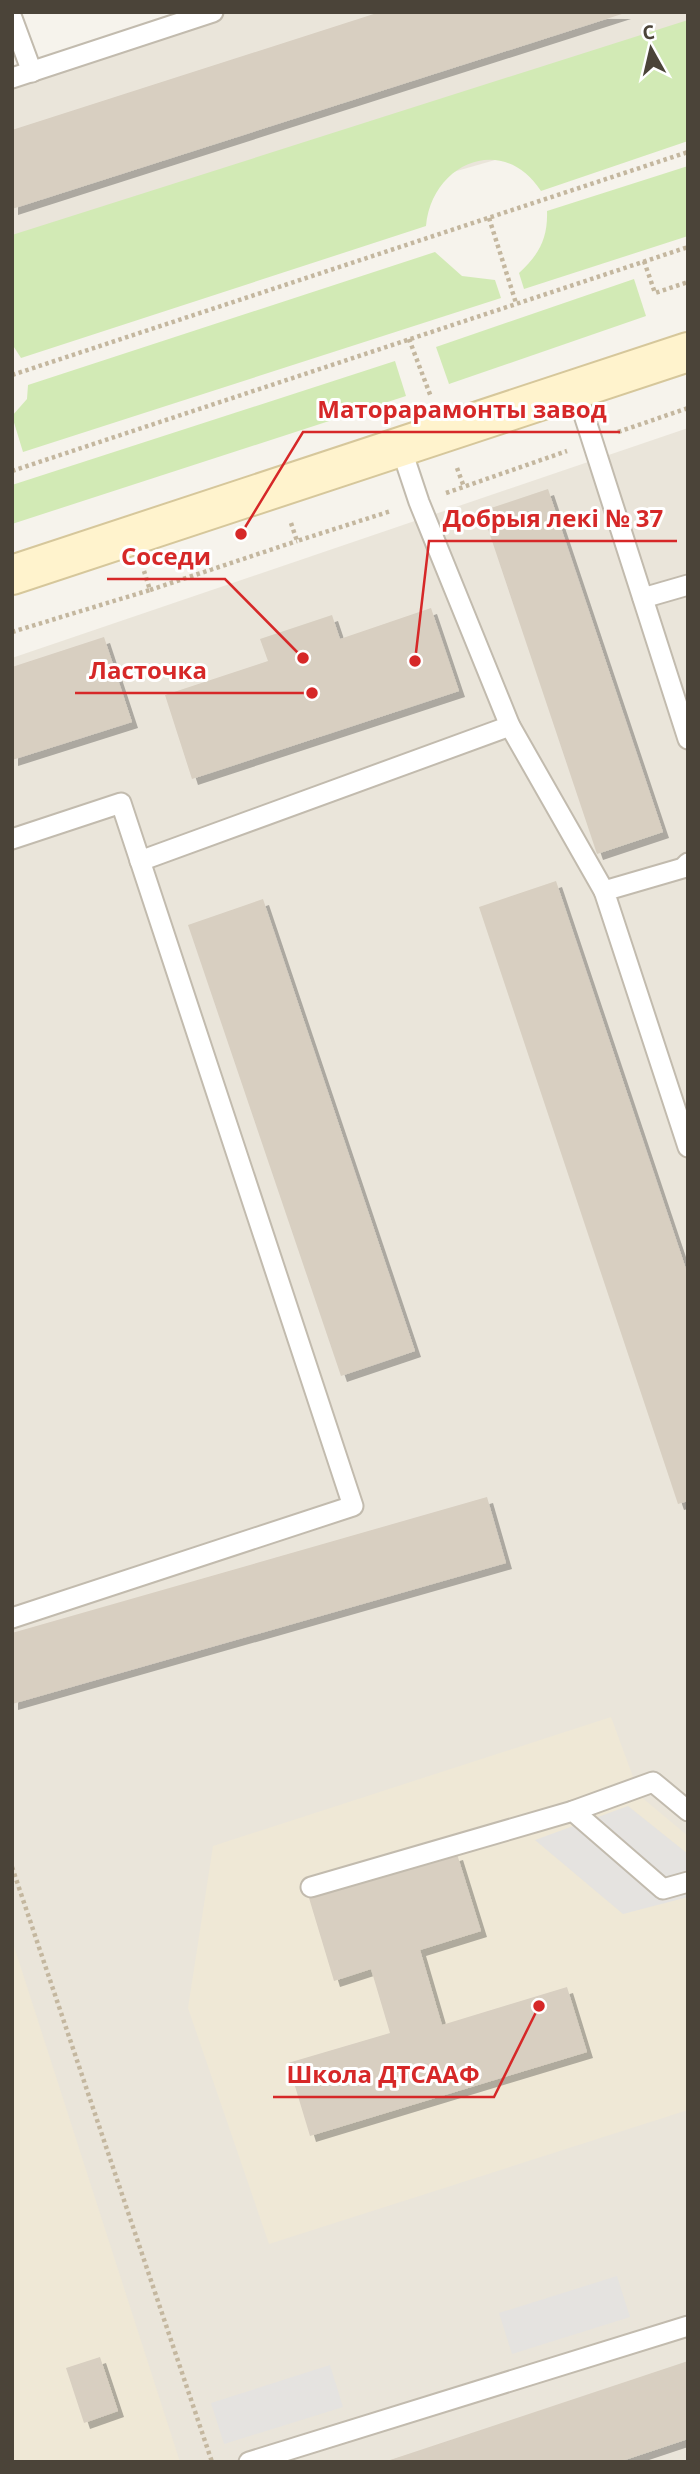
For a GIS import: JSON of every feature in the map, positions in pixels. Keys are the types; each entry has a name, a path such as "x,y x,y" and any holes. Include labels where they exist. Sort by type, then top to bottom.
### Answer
{"main road":[{"path":"12,575 688,352"}],"lane":[{"path":"12,78 213,12"},
{"path":"12,18 33,72"},
{"path":"576,390 688,738"},
{"path":"401,448 419,502 510,726 604,891 688,1147"},
{"path":"643,598 688,585"},
{"path":"140,861 510,726"},
{"path":"12,839 121,803 353,1506 12,1618"},
{"path":"604,891 683,868 688,863"},
{"path":"311,1887 573,1811 653,1782 688,1811"},
{"path":"573,1811 663,1889 688,1882"},
{"path":"249,2462 688,2326"}],"path":[{"path":"12,375 688,152"},
{"path":"489,218 516,303"},
{"path":"12,471 688,247"},
{"path":"644,261 654,293 688,282"},
{"path":"12,632 419,502 688,408"},
{"path":"289,519 297,541"},
{"path":"142,565 150,590"},
{"path":"12,1867 212,2462"}],"shaded area":[{"path":"216,12 688,12 688,105 12,298 12,71"},
{"path":"688,428 688,2462 12,2462 12,658"},
{"path":"611,1717 640,1796 688,1836 688,2110 269,2244 188,2008 213,1846"},
{"path":"628,1806 688,1854 688,1897 623,1914 535,1840"},
{"path":"12,1940 180,2462 12,2462"},
{"path":"617,2276 630,2317 512,2354 499,2313"},
{"path":"330,2365 343,2407 224,2444 211,2403"}],"green space":[{"path":"688,20 688,141 541,191 526,173 508,163 490,160 472,163 455,172 441,185 431,204 426,226 21,358 12,344 12,235"},
{"path":"688,166 688,236 524,289 519,273 532,260 541,245 546,230 547,211"},
{"path":"435,252 462,276 495,280 501,298 23,452 12,416 27,399 28,385"},
{"path":"634,279 646,316 449,384 436,347"},
{"path":"395,361 406,396 12,524 12,485"}],"building":[{"path":"380,12 625,13 12,209 12,130"},
{"path":"548,489 663,832 597,854 482,511"},
{"path":"431,608 459,691 192,779 165,695 268,661 260,639 332,615 340,639"},
{"path":"104,637 132,722 12,760 12,667"},
{"path":"556,881 688,1275 688,1501 678,1504 479,907"},
{"path":"263,899 415,1351 341,1376 188,925"},
{"path":"487,1497 506,1563 12,1704 12,1633"},
{"path":"457,1854 481,1931 420,1950 442,2025 567,1987 587,2052 310,2136 288,2063 390,2033 371,1969 334,1981 309,1898"},
{"path":"100,2357 118,2411 84,2423 66,2368"},
{"path":"688,2361 688,2439 619,2462 384,2462"}],"place":[{"name":"Маторарамонты завод","path":"241,534"},
{"name":"Соседи","path":"303,658"},
{"name":"Добрыя лекі № 37","path":"415,661"},
{"name":"Ласточка","path":"312,693"},
{"name":"Школа ДТСААФ","path":"539,2006"}]}
